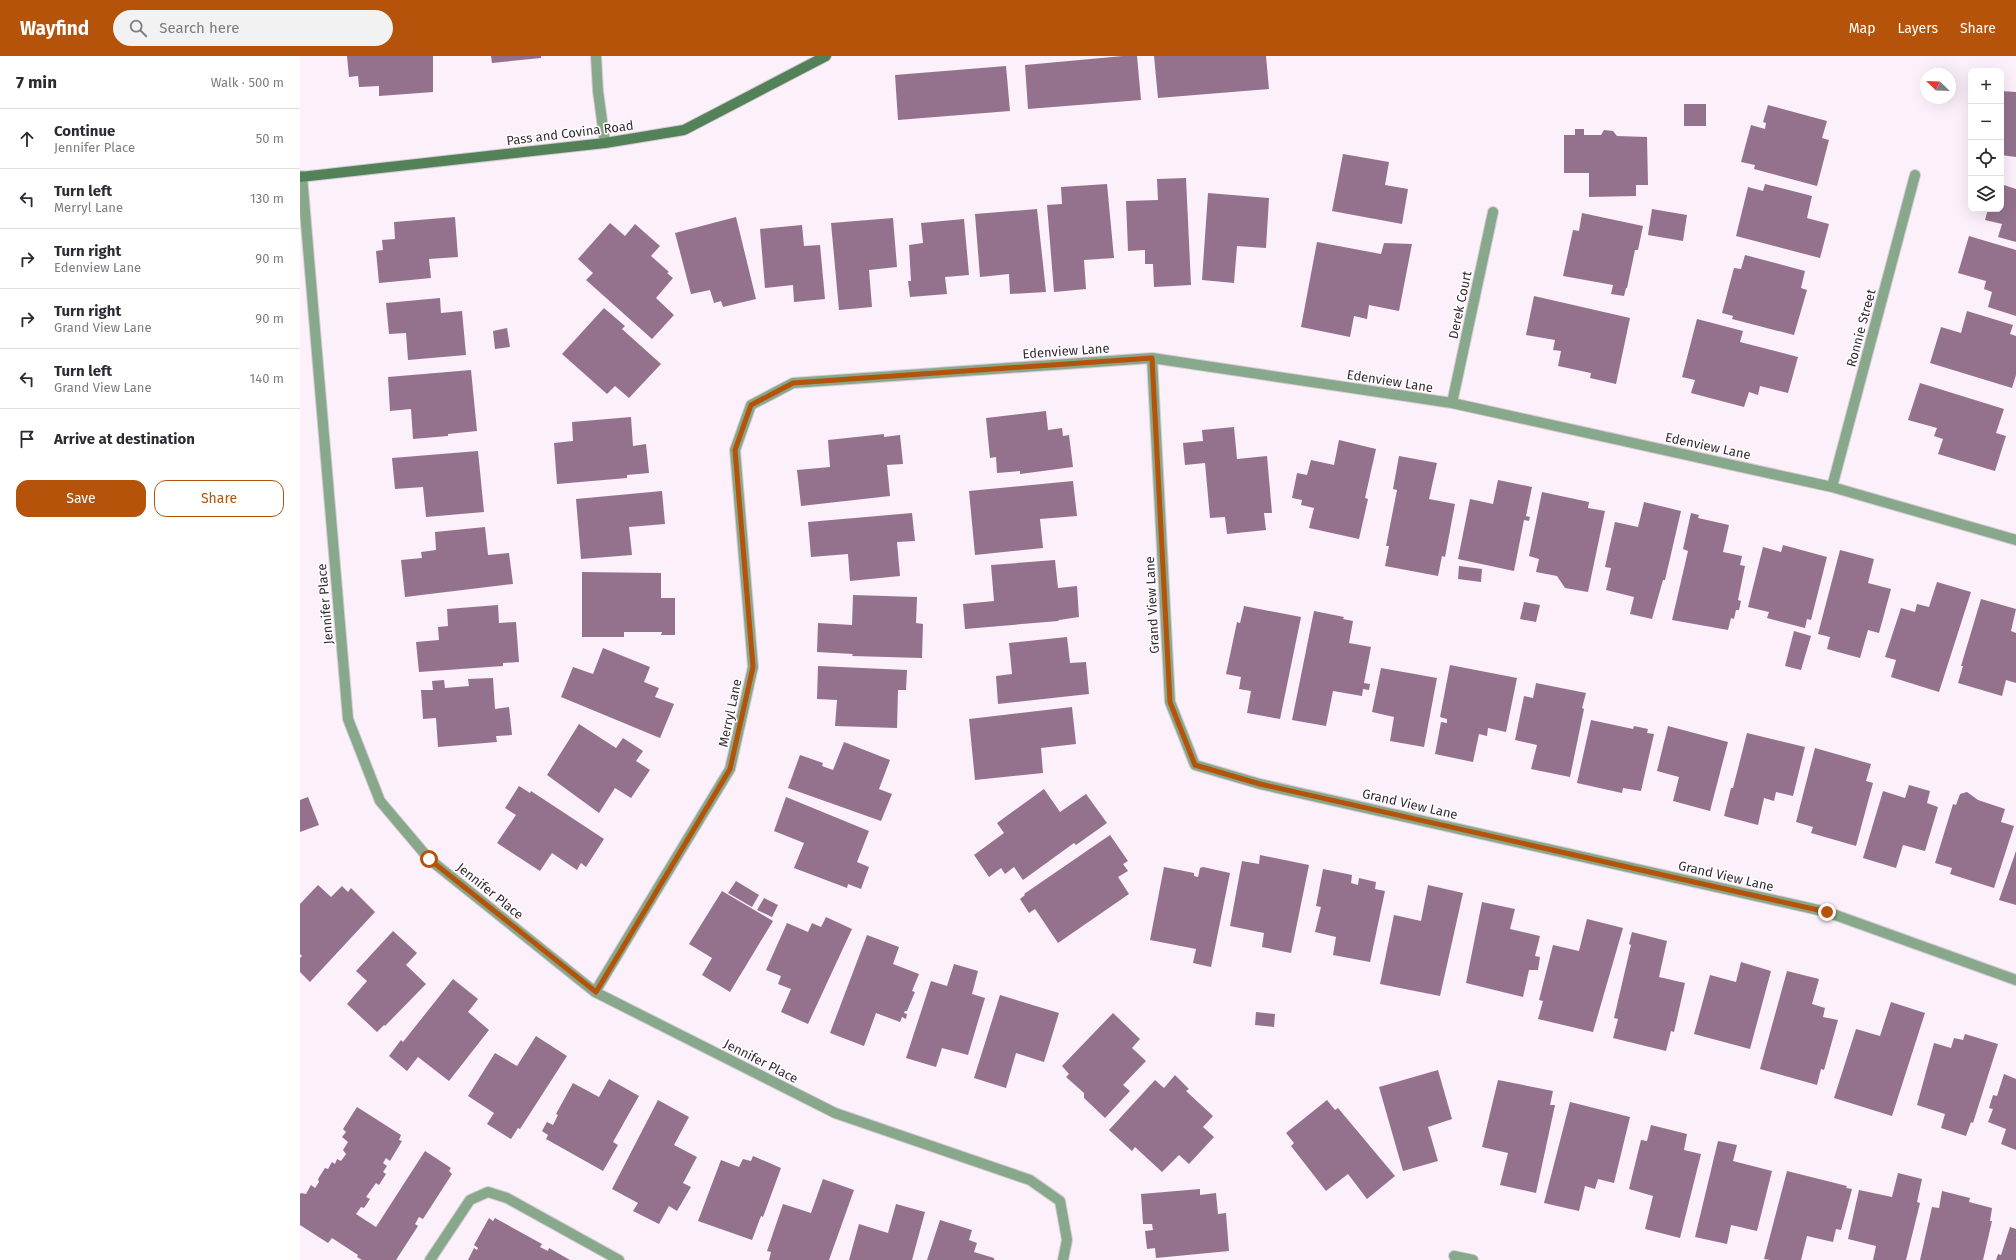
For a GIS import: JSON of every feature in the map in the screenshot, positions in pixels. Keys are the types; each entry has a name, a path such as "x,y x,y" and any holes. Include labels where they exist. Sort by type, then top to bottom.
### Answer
{"street":[{"path":"596,56 598,91 605,143"},
{"name":"Pass and Covina Road","path":"301,176 605,143 684,130 826,56"},
{"name":"Ronnie Street","path":"1832,487 1915,175"},
{"name":"Jennifer Place","path":"301,176 348,719 380,800 429,859 596,992 835,1113 1030,1180 1060,1200 1067,1240 1063,1260"},
{"name":"Derek Court","path":"1452,404 1493,212"},
{"name":"Edenview Lane","path":"751,405 793,383 1152,358 1452,404 1832,487 2016,540"},
{"name":"Grand View Lane","path":"1152,358 1170,702 1195,765 1260,784 1827,912 2016,980"},
{"name":"Merryl Lane","path":"596,992 730,769 753,667 735,450 751,405"},
{"path":"430,1260 470,1200 488,1192 507,1198 619,1260"},
{"path":"1454,1256 1473,1260"}],"building":[{"path":"347,56 433,56 433,92 379,96 379,86 359,87 358,76 349,77"},
{"path":"491,56 541,56 541,58 492,63"},
{"path":"1137,56 1141,100 1028,109 1025,65"},
{"path":"1154,56 1266,56 1269,89 1158,98"},
{"path":"1006,66 1010,111 898,120 895,75"},
{"path":"2004,91 2016,92 2016,157 2004,155"},
{"path":"1684,104 1706,104 1706,126 1684,126"},
{"path":"1768,105 1827,121 1822,138 1829,140 1817,186 1754,169 1755,165 1741,162 1751,125 1765,129 1766,123 1763,122"},
{"path":"1575,129 1584,129 1584,135 1601,135 1604,130 1613,131 1617,136 1647,137 1648,185 1636,185 1636,196 1589,197 1589,173 1564,173 1564,135 1575,135"},
{"path":"1343,154 1389,162 1385,185 1408,189 1402,224 1332,211"},
{"path":"1186,178 1191,285 1154,287 1153,264 1145,264 1145,250 1128,251 1126,201 1158,200 1157,179"},
{"path":"1107,184 1114,258 1084,260 1086,289 1054,292 1047,205 1062,204 1061,187"},
{"path":"1765,184 1812,196 1807,218 1829,224 1820,258 1736,236 1748,187 1763,191"},
{"path":"2004,185 2016,189 2016,242 1998,237 2002,224 1985,220 1987,212 2004,212"},
{"path":"1208,193 1269,198 1266,248 1237,246 1234,283 1202,280"},
{"path":"1037,209 1046,292 1010,294 1009,274 980,277 975,214"},
{"path":"1652,209 1687,215 1683,241 1648,235"},
{"path":"1582,213 1643,226 1638,250 1635,250 1624,296 1611,294 1613,285 1563,276 1573,230 1579,231"},
{"path":"455,217 458,257 429,259 431,278 379,283 376,251 383,250 382,240 395,239 394,222"},
{"path":"736,217 756,299 723,307 721,301 714,303 710,290 691,294 675,233"},
{"path":"893,218 897,267 869,270 872,307 839,310 831,223"},
{"path":"964,219 969,275 945,277 947,294 910,297 908,281 911,281 909,245 923,243 921,223"},
{"path":"610,223 625,236 635,224 660,246 651,256 669,272 667,273 673,278 656,298 674,315 652,339 586,280 593,273 578,259"},
{"path":"802,225 804,246 820,245 825,299 794,302 793,285 765,288 760,229"},
{"path":"1969,236 2016,250 2016,316 1988,307 1992,292 1984,289 1986,281 1958,273"},
{"path":"1317,242 1381,254 1384,243 1412,244 1399,311 1369,305 1367,319 1354,316 1350,337 1301,327"},
{"path":"1745,255 1805,271 1801,288 1807,290 1794,335 1732,319 1733,316 1722,313 1734,268 1741,269"},
{"path":"1534,296 1630,318 1616,384 1590,378 1591,373 1558,366 1561,351 1553,350 1555,340 1526,335"},
{"path":"440,298 441,313 462,311 466,355 408,360 406,333 389,334 386,303"},
{"path":"604,308 625,326 622,329 661,364 629,398 615,386 607,394 562,354"},
{"path":"1967,311 2013,325 2010,334 2016,336 2016,375 2012,388 1930,363 1941,327 1961,333"},
{"path":"1697,319 1743,331 1740,342 1798,357 1788,393 1760,386 1758,395 1749,392 1744,407 1691,393 1695,380 1682,377"},
{"path":"507,328 510,347 495,349 493,331"},
{"path":"471,370 477,431 448,434 448,436 413,439 411,409 390,411 388,377"},
{"path":"1920,383 2004,409 1996,433 2006,436 1995,471 1938,454 1943,439 1934,436 1937,428 1908,420"},
{"path":"1046,411 1048,430 1062,428 1063,436 1069,435 1073,467 1020,474 1020,471 997,473 996,457 990,458 986,418"},
{"path":"631,417 633,446 646,444 649,473 627,475 627,478 557,484 554,443 573,441 572,422"},
{"path":"1234,427 1237,459 1267,456 1272,513 1264,513 1266,530 1227,534 1225,517 1210,518 1205,463 1185,465 1183,443 1203,441 1202,430"},
{"path":"884,434 884,437 900,435 903,464 887,465 890,496 801,506 797,470 830,467 828,440"},
{"path":"1339,440 1376,449 1365,498 1368,499 1359,539 1309,528 1314,508 1301,505 1302,500 1292,498 1297,473 1307,475 1311,460 1334,465"},
{"path":"478,451 484,512 426,517 423,487 395,489 392,458"},
{"path":"1399,456 1437,463 1429,499 1455,504 1445,557 1442,556 1438,576 1385,566 1389,546 1386,546 1397,490 1393,489"},
{"path":"1498,480 1532,487 1526,516 1530,517 1529,521 1524,520 1514,571 1458,559 1470,499 1493,504"},
{"path":"1073,481 1077,516 1040,519 1043,548 975,555 969,491"},
{"path":"662,491 665,524 629,527 632,555 581,559 576,499"},
{"path":"1542,492 1589,502 1588,508 1605,511 1588,592 1565,588 1557,576 1536,572 1539,559 1529,556"},
{"path":"1644,502 1681,511 1665,580 1663,580 1652,619 1630,614 1634,597 1606,590 1611,568 1605,567 1615,522 1638,527"},
{"path":"912,513 915,541 897,542 900,576 850,581 848,554 811,557 808,522"},
{"path":"1691,513 1699,515 1698,518 1729,525 1723,552 1742,556 1740,565 1745,566 1738,600 1741,601 1739,610 1736,610 1734,619 1731,618 1728,630 1672,620 1688,551 1683,549"},
{"path":"485,527 488,555 509,553 513,584 405,597 401,560 422,558 421,552 436,550 435,532"},
{"path":"1783,545 1827,557 1811,620 1807,619 1805,628 1767,618 1769,612 1748,607 1763,547 1781,552"},
{"path":"1840,550 1874,559 1868,583 1891,589 1879,633 1868,630 1860,658 1827,649 1830,637 1818,634"},
{"path":"1055,560 1058,588 1077,586 1079,617 1058,621 965,629 963,604 994,601 991,565"},
{"path":"1459,566 1482,569 1481,582 1458,579"},
{"path":"582,572 661,573 661,598 675,598 675,635 661,635 662,632 624,632 624,637 582,637"},
{"path":"1937,582 1971,592 1939,692 1891,677 1896,660 1885,657 1901,608 1915,612 1917,604 1929,607"},
{"path":"853,595 917,597 916,623 923,624 922,658 852,656 853,654 817,652 818,623 852,625"},
{"path":"1981,599 2016,609 2011,631 2016,633 2016,683 2006,680 2002,696 1958,683 1963,666 1961,666"},
{"path":"1524,602 1540,605 1536,622 1520,619"},
{"path":"498,605 499,623 516,622 519,662 503,663 503,666 419,672 416,642 439,640 438,627 448,626 447,609"},
{"path":"1244,606 1301,617 1280,719 1247,713 1251,691 1239,689 1241,677 1226,674 1237,622 1240,623"},
{"path":"1314,611 1344,617 1343,619 1353,621 1349,643 1371,647 1364,683 1370,684 1369,690 1363,689 1362,696 1333,691 1326,726 1292,720"},
{"path":"1794,631 1811,636 1801,670 1785,666"},
{"path":"1067,637 1070,663 1086,662 1089,694 998,704 996,676 1012,674 1009,643"},
{"path":"603,648 650,667 644,682 659,688 655,697 674,704 660,738 561,697 573,667 593,674"},
{"path":"1450,665 1517,678 1506,732 1488,728 1487,736 1479,734 1473,762 1435,754 1441,722 1447,723 1447,719 1440,717"},
{"path":"818,666 907,670 906,690 898,690 897,728 835,726 837,700 817,699"},
{"path":"1381,668 1437,678 1424,747 1390,741 1394,717 1372,712"},
{"path":"493,678 495,709 509,707 512,735 496,736 497,742 438,747 436,718 423,719 421,690 433,690 432,681 444,680 445,688 469,686 468,679"},
{"path":"1536,683 1586,693 1570,777 1531,769 1537,745 1515,740 1524,696 1533,698"},
{"path":"1072,707 1076,744 1041,748 1043,773 975,780 969,719"},
{"path":"1591,720 1633,729 1634,726 1648,729 1647,733 1654,734 1641,791 1623,788 1622,793 1577,783"},
{"path":"579,724 616,748 623,738 643,751 636,761 650,770 631,798 615,788 599,813 547,775"},
{"path":"1668,726 1728,742 1710,811 1673,801 1679,777 1657,771"},
{"path":"1747,733 1805,747 1793,796 1776,792 1774,801 1764,798 1758,825 1724,816"},
{"path":"844,742 890,760 879,789 892,794 881,821 788,788 800,755 823,763 822,766 833,770"},
{"path":"1815,748 1871,764 1866,781 1873,783 1856,846 1811,833 1813,827 1796,822"},
{"path":"1909,785 1930,791 1927,803 1938,807 1925,851 1903,845 1896,868 1863,858 1883,791 1905,798"},
{"path":"519,786 530,793 531,791 604,839 586,867 581,863 577,870 552,853 540,871 497,843 516,815 505,808"},
{"path":"1044,789 1060,812 1086,794 1107,823 1076,845 1074,843 1023,880 1014,867 1005,874 1001,868 989,877 974,855 1004,833 997,823"},
{"path":"1967,792 1978,800 2005,809 2001,822 2014,826 1994,888 1950,874 1952,868 1935,863 1953,804 1956,805 1960,794"},
{"path":"308,797 319,825 300,832 300,800"},
{"path":"786,797 869,831 857,862 869,867 861,889 848,884 847,888 794,868 804,843 774,831"},
{"path":"1110,835 1128,861 1123,864 1128,871 1118,877 1129,894 1058,943 1035,909 1029,913 1020,899 1025,895 1024,894"},
{"path":"2016,851 2016,905 1999,900"},
{"path":"1260,855 1309,865 1291,953 1262,947 1264,933 1230,926 1242,861 1259,864"},
{"path":"1164,867 1194,873 1194,876 1198,877 1200,868 1203,867 1230,873 1211,967 1193,963 1196,949 1150,940"},
{"path":"1323,869 1352,875 1351,883 1358,885 1359,878 1376,882 1375,889 1385,891 1370,962 1333,955 1336,937 1315,932 1321,907 1316,906"},
{"path":"736,881 759,895 752,907 728,893"},
{"path":"318,885 331,897 342,886 348,892 351,888 375,912 310,982 300,972 300,958 302,956 300,954 300,904"},
{"path":"1428,885 1463,893 1440,996 1380,984 1394,915 1421,921"},
{"path":"722,891 773,921 730,992 702,975 712,958 689,944"},
{"path":"764,898 778,905 772,917 757,910"},
{"path":"1482,902 1515,909 1510,929 1540,936 1535,956 1540,957 1538,970 1529,970 1523,997 1466,983"},
{"path":"826,917 852,929 808,1024 781,1012 791,989 778,984 781,976 766,970 787,923 808,932 812,923 821,927"},
{"path":"1587,919 1623,928 1593,1032 1538,1019 1543,1001 1539,1000 1553,945 1579,951"},
{"path":"393,931 417,953 406,965 426,984 385,1026 384,1025 377,1032 347,1004 367,981 356,971"},
{"path":"1632,932 1667,941 1659,977 1685,983 1674,1032 1671,1031 1666,1051 1613,1038 1618,1019 1614,1018 1631,945 1629,944"},
{"path":"867,935 899,947 893,964 919,974 912,991 915,992 907,1011 904,1013 907,1014 906,1019 902,1017 900,1022 876,1013 864,1046 830,1033"},
{"path":"1741,962 1771,971 1750,1049 1694,1034 1710,975 1736,982"},
{"path":"954,964 978,971 972,994 985,998 968,1055 942,1048 936,1067 906,1058 931,981 947,986"},
{"path":"1787,971 1819,979 1812,1004 1825,1008 1823,1017 1838,1020 1824,1070 1821,1069 1817,1085 1760,1069"},
{"path":"453,979 478,999 468,1012 489,1030 449,1081 418,1057 407,1071 389,1056 401,1040 403,1042"},
{"path":"1000,995 1059,1013 1044,1062 1016,1053 1006,1088 974,1078"},
{"path":"1891,1002 1925,1013 1892,1116 1834,1098 1856,1029 1880,1036"},
{"path":"1256,1012 1275,1014 1274,1027 1255,1025"},
{"path":"1113,1013 1140,1039 1132,1048 1146,1061 1123,1085 1130,1091 1105,1118 1084,1098 1084,1093 1066,1077 1069,1074 1062,1066"},
{"path":"1965,1034 1998,1044 1973,1123 1971,1122 1966,1136 1941,1128 1945,1114 1917,1105 1934,1043 1951,1048 1954,1038 1963,1040"},
{"path":"536,1036 567,1056 520,1129 518,1128 511,1139 487,1124 494,1113 468,1096 495,1053 517,1066"},
{"path":"1438,1070 1452,1119 1428,1127 1438,1161 1403,1171 1379,1087"},
{"path":"2004,1074 2016,1079 2016,1150 2001,1144 2006,1129 1988,1122 1993,1109 1989,1108 1993,1095 1997,1096"},
{"path":"1175,1075 1189,1089 1186,1091 1213,1116 1203,1127 1214,1137 1189,1164 1179,1155 1162,1172 1135,1147 1132,1151 1109,1130 1155,1080 1164,1088"},
{"path":"609,1079 639,1096 613,1142 618,1145 603,1171 546,1139 548,1135 542,1131 547,1122 553,1125 558,1115 556,1114 573,1083 599,1097"},
{"path":"1498,1080 1553,1091 1550,1105 1555,1105 1536,1193 1500,1185 1508,1153 1482,1147"},
{"path":"658,1100 689,1117 674,1145 697,1157 683,1183 691,1187 677,1211 669,1206 659,1224 633,1211 638,1203 612,1189"},
{"path":"1327,1100 1335,1110 1338,1108 1395,1176 1367,1199 1348,1174 1326,1191 1291,1146 1294,1143 1286,1133"},
{"path":"1570,1102 1630,1117 1614,1183 1598,1179 1595,1189 1585,1186 1579,1211 1544,1203"},
{"path":"357,1107 401,1135 399,1140 402,1141 390,1161 386,1158 383,1163 387,1166 383,1172 386,1174 379,1185 376,1183 366,1197 370,1199 364,1208 361,1207 356,1214 376,1227 425,1151 451,1168 449,1171 452,1174 423,1219 419,1217 415,1224 418,1226 396,1260 362,1260 357,1257 358,1255 332,1238 328,1243 300,1225 300,1194 306,1194 311,1185 315,1188 319,1182 318,1179 325,1168 328,1169 332,1162 335,1164 337,1159 341,1161 346,1154 343,1150 348,1142 342,1137 346,1132 343,1129"},
{"path":"1651,1125 1687,1134 1684,1150 1701,1154 1680,1238 1645,1229 1653,1196 1629,1189 1641,1140 1647,1141"},
{"path":"1718,1141 1737,1145 1733,1161 1772,1171 1757,1231 1731,1225 1727,1244 1695,1237"},
{"path":"753,1156 781,1168 763,1217 761,1216 752,1240 698,1221 721,1160 739,1167 743,1159 751,1161"},
{"path":"1787,1171 1847,1186 1846,1188 1852,1189 1841,1230 1836,1229 1833,1242 1807,1236 1801,1260 1764,1259"},
{"path":"1898,1173 1922,1179 1917,1202 1920,1203 1906,1260 1873,1260 1876,1246 1848,1239 1859,1190 1892,1197"},
{"path":"823,1179 854,1190 829,1260 769,1260 771,1252 767,1251 783,1204 811,1213"},
{"path":"1200,1189 1200,1195 1216,1193 1218,1214 1226,1213 1229,1251 1156,1258 1155,1248 1147,1249 1145,1231 1153,1230 1152,1224 1143,1224 1141,1194"},
{"path":"1942,1191 1970,1198 1969,1202 1992,1208 1990,1221 1992,1221 1983,1260 1920,1260 1932,1207 1939,1208"},
{"path":"896,1204 925,1212 912,1260 849,1260 859,1224 888,1233"},
{"path":"489,1218 493,1221 495,1218 542,1244 540,1247 548,1251 549,1248 570,1260 468,1260 474,1248 477,1250 478,1248 474,1245"},
{"path":"940,1220 972,1230 969,1240 977,1243 974,1252 994,1258 994,1260 927,1260"},
{"path":"2010,1227 2016,1229 2016,1260 1996,1260 1998,1254 2001,1255"}],"route":[{"path":"429,859 596,992 730,769 753,667 735,450 751,405 793,383 1152,358 1170,702 1195,765 1260,784 1827,912"}]}
